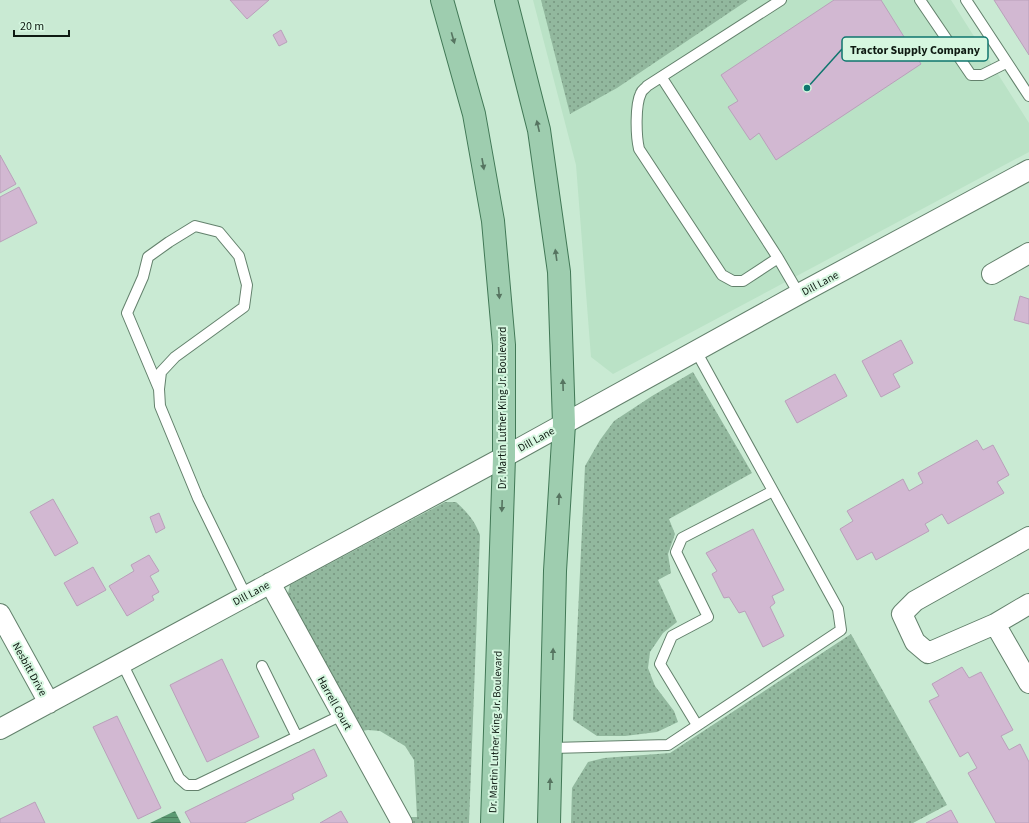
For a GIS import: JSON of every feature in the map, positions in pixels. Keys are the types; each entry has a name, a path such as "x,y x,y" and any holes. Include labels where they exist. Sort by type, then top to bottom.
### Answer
{"main road":[{"name":"Dr. Martin Luther King Jr. Boulevard","path":"442,0 474,114 493,221 504,345 504,457 492,823"},
{"path":"506,0 539,130 559,272 564,424 555,570 552,748 549,823"}],"street":[{"name":"Dill Lane","path":"0,729 504,457 799,294 1029,170"},
{"path":"992,274 1029,253"},
{"path":"1029,537 915,601 902,614 915,642 928,653 995,624 1029,604"},
{"name":"Harrell Court","path":"270,583 402,823"},
{"name":"Nesbitt Drive","path":"0,614 49,703"},
{"path":"995,624 1029,683"}],"lane":[{"path":"778,258 743,281 734,281 722,275 639,149 636,136 638,100 641,92 647,86 662,78 780,0"},
{"path":"920,0 971,76 982,75 1006,63"},
{"path":"966,0 1029,96"},
{"path":"662,78 778,258 799,294"},
{"path":"159,389 127,313 143,277 148,257 168,242 194,226 219,232 239,256 247,285 244,307 222,325 192,344 161,372 159,389 160,406 198,498 246,596"},
{"path":"552,748 668,745 841,630 838,609 696,351"},
{"path":"697,725 660,664 672,636 708,617 676,552 682,538 773,491"},
{"path":"122,663 176,772 187,785 197,785 342,715"},
{"path":"262,666 297,737"}],"shaded area":[{"path":"533,0 951,0 1029,123 1029,152 613,374 591,357 576,165"},
{"path":"541,0 748,0 617,88 570,114"},
{"path":"693,372 752,473 669,519 675,534 668,554 671,573 658,580 677,622 663,633 650,652 648,668 655,686 674,711 678,722 657,732 625,736 597,736 573,720 585,466 600,440 614,421 652,396"},
{"path":"445,502 456,502 473,521 480,535 469,823 413,823 410,817 417,817 414,760 405,746 380,731 362,731 290,605 288,593 290,585"},
{"path":"851,634 947,805 913,823 571,823 572,788 588,762 604,758 670,753"},
{"path":"175,811 181,823 150,823"}],"building":[{"path":"230,0 269,0 247,19"},
{"path":"834,0 881,0 921,64 776,160 759,133 750,140 728,107 738,101 721,75"},
{"path":"994,0 1029,0 1029,55"},
{"path":"281,30 287,42 279,46 273,35"},
{"path":"0,155 16,184 0,193"},
{"path":"19,187 37,223 0,242 0,197"},
{"path":"1020,296 1029,299 1029,324 1014,320"},
{"path":"901,340 913,363 893,374 900,387 881,397 862,361"},
{"path":"835,374 847,396 797,423 785,401"},
{"path":"977,440 983,450 993,445 1009,475 997,482 1004,493 948,524 942,514 925,524 929,531 876,560 872,552 857,560 840,529 853,521 847,511 903,479 909,491 923,483 918,473"},
{"path":"53,499 78,543 55,556 30,512"},
{"path":"159,513 165,528 156,533 150,517"},
{"path":"753,529 784,590 772,596 775,603 770,607 784,636 763,647 745,611 739,613 729,597 724,598 712,574 717,571 706,553"},
{"path":"149,555 159,571 150,576 159,592 152,596 154,600 127,616 109,586 134,571 131,565"},
{"path":"93,567 106,590 77,606 64,583"},
{"path":"222,659 259,737 207,762 170,685"},
{"path":"962,667 969,678 981,672 1013,730 1001,736 1009,750 1020,744 1029,762 1029,823 996,823 968,773 977,768 968,752 960,757 929,701 939,696 932,684"},
{"path":"117,716 161,808 138,819 93,727"},
{"path":"314,749 327,776 292,794 294,799 244,823 191,823 185,812"},
{"path":"35,802 45,823 0,823 0,819"},
{"path":"951,810 958,823 926,823"},
{"path":"341,811 348,823 320,823"}],"place":[{"name":"Tractor Supply Company","path":"807,88"}]}
